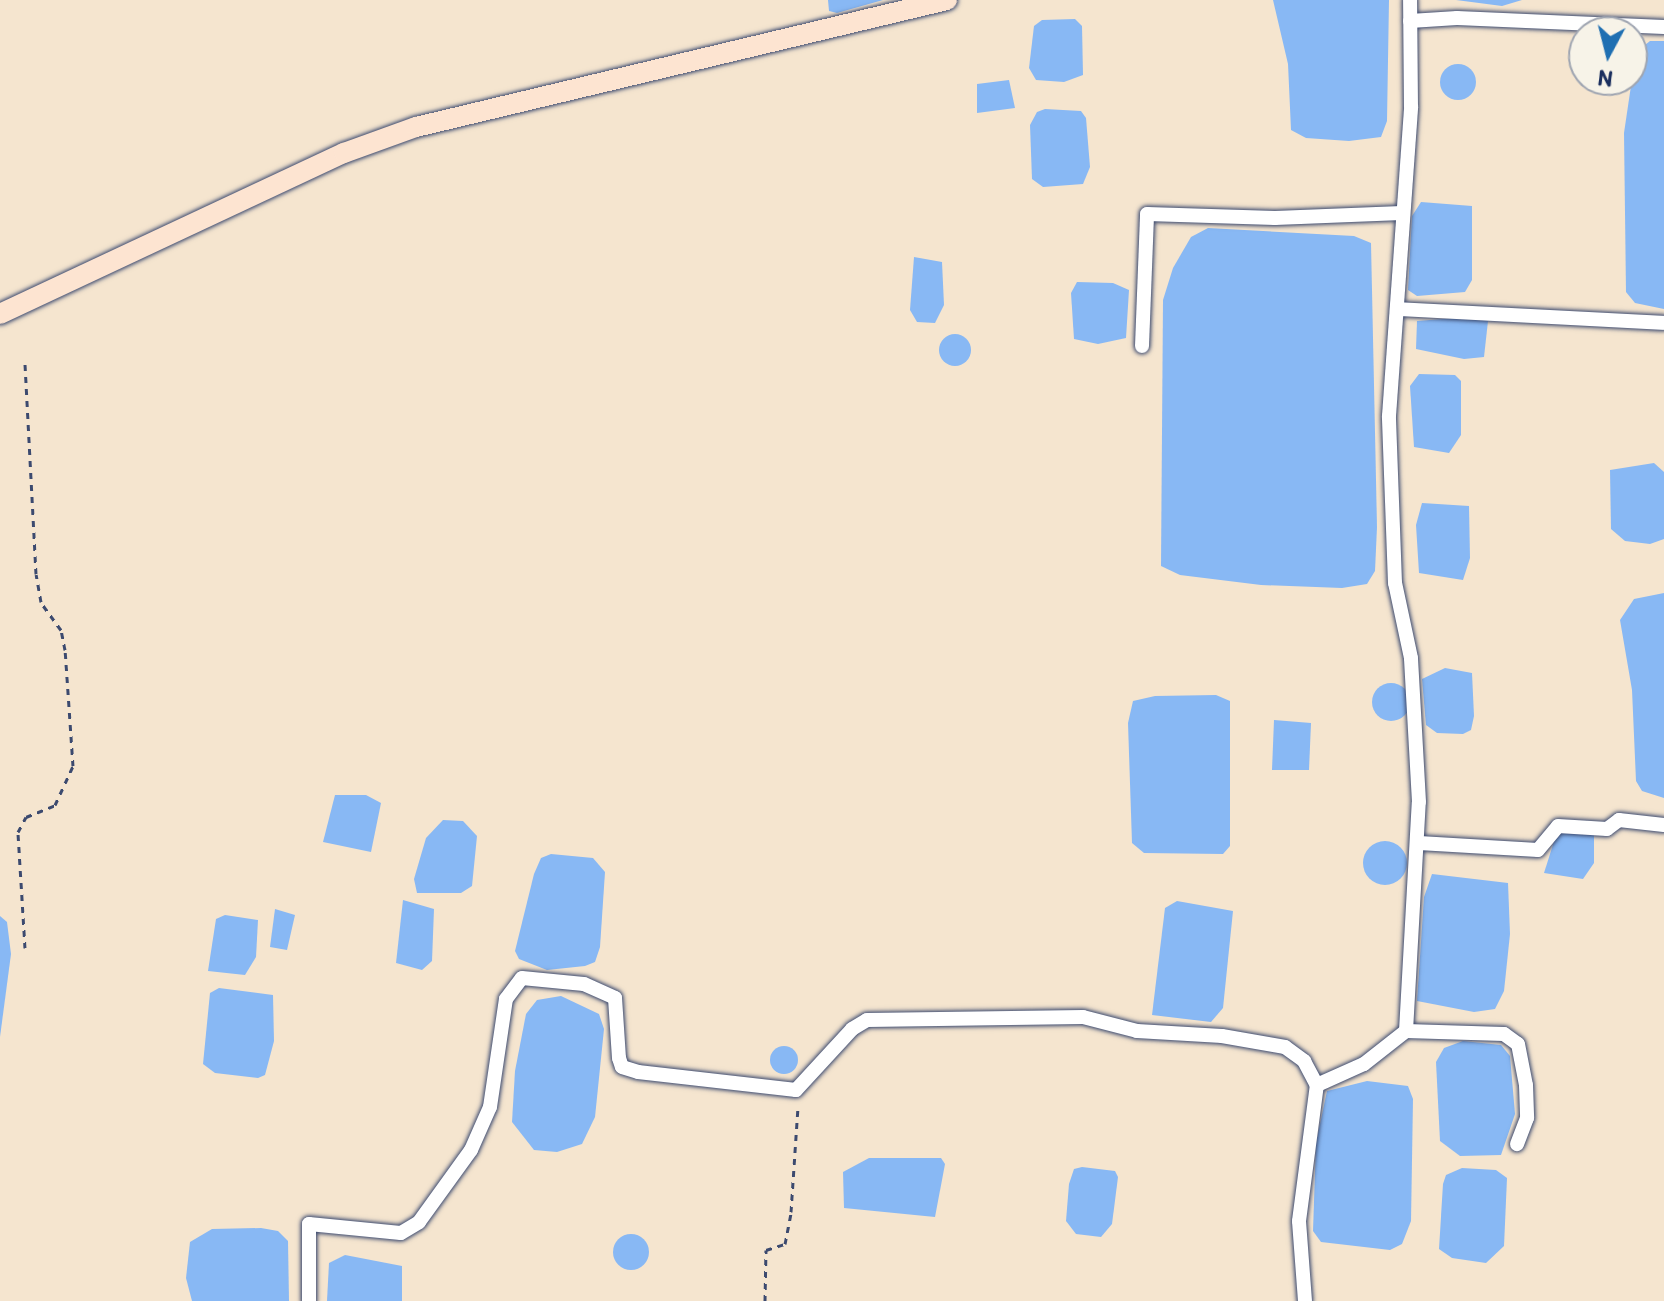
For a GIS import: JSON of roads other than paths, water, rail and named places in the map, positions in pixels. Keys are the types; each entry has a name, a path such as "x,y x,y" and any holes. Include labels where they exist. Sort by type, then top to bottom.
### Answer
{"street":[{"path":"0,314 344,153 416,127 947,0"},
{"path":"1406,1031 1419,843 1411,658 1395,583 1389,416 1411,107 1410,0"},
{"path":"1410,21 1457,18 1664,27"},
{"path":"1142,346 1147,214 1275,218 1402,213"},
{"path":"1397,309 1664,323"},
{"path":"1419,843 1538,850 1558,826 1607,829 1619,820 1664,825"},
{"path":"309,1301 309,1224 401,1233 419,1222 471,1150 490,1107 506,999 522,978 584,984 615,998 619,1058 629,1070 796,1090 852,1029 867,1020 896,1016 1083,1017 1137,1031 1247,1039 1293,1051 1317,1085 1299,1221 1305,1301"},
{"path":"1317,1085 1364,1064 1406,1031 1504,1034 1518,1044 1528,1104 1517,1144"}],"water":[{"path":"828,0 883,0 837,13 829,11"},
{"path":"1273,0 1389,0 1387,121 1381,137 1349,141 1306,138 1291,130 1288,64"},
{"path":"1456,0 1522,0 1502,6"},
{"path":"1075,19 1082,26 1083,75 1064,82 1036,80 1029,68 1034,26 1042,20"},
{"path":"1664,41 1664,309 1635,303 1626,292 1624,133 1629,96 1648,96 1648,43"},
{"path":"1458,64 1470,70 1476,82 1470,94 1458,100 1446,94 1440,82 1446,70"},
{"path":"1009,80 1015,108 977,113 977,84"},
{"path":"1045,109 1081,111 1086,118 1090,167 1083,184 1043,187 1032,179 1030,125 1037,112"},
{"path":"1421,202 1472,206 1472,280 1465,292 1417,296 1408,290 1412,216"},
{"path":"1208,228 1354,236 1371,243 1377,527 1375,571 1367,584 1342,588 1261,585 1180,575 1161,566 1163,300 1173,268 1191,237"},
{"path":"914,257 942,262 944,305 935,323 917,322 910,310"},
{"path":"1077,282 1113,283 1129,290 1126,338 1098,344 1074,339 1071,293"},
{"path":"1469,317 1488,321 1484,357 1464,359 1416,349 1417,321"},
{"path":"955,334 966,339 971,350 966,361 955,366 944,361 939,350 944,339"},
{"path":"1419,374 1455,375 1461,381 1461,435 1449,453 1414,447 1410,386"},
{"path":"1654,463 1664,472 1664,539 1650,544 1625,541 1611,529 1610,470"},
{"path":"1422,503 1469,506 1470,558 1463,580 1419,573 1416,525"},
{"path":"1664,593 1664,798 1642,791 1636,781 1632,690 1620,620 1634,599"},
{"path":"1445,668 1472,673 1474,716 1471,730 1463,734 1437,733 1426,725 1422,679"},
{"path":"1391,683 1404,689 1410,702 1404,715 1391,721 1378,715 1372,702 1378,689"},
{"path":"1216,695 1230,701 1230,846 1223,854 1144,853 1132,843 1128,723 1133,701 1155,696"},
{"path":"1274,720 1311,723 1309,770 1272,770"},
{"path":"335,795 366,795 381,803 371,852 323,842"},
{"path":"443,820 463,821 477,836 472,886 461,893 417,893 414,879 426,838"},
{"path":"1557,832 1594,834 1594,863 1583,879 1544,873"},
{"path":"1385,841 1401,847 1407,863 1401,879 1385,885 1369,879 1363,863 1369,847"},
{"path":"551,854 593,858 605,872 600,947 595,962 585,966 547,970 519,959 515,951 534,874 541,858"},
{"path":"1432,874 1508,883 1510,934 1504,991 1495,1009 1474,1012 1417,1001 1424,897"},
{"path":"403,900 434,909 432,961 422,970 396,963"},
{"path":"1177,901 1233,911 1223,1008 1211,1022 1152,1015 1165,908"},
{"path":"275,909 295,915 287,950 270,947"},
{"path":"225,915 258,920 256,957 245,975 208,971 216,919"},
{"path":"0,916 7,922 11,954 0,1037"},
{"path":"219,988 273,995 274,1041 265,1075 258,1078 215,1073 203,1064 210,993"},
{"path":"561,996 599,1014 604,1029 595,1117 582,1144 557,1152 534,1150 512,1122 515,1071 526,1014 537,1000"},
{"path":"1463,1041 1501,1045 1510,1056 1515,1114 1501,1155 1460,1156 1440,1141 1436,1062 1444,1048"},
{"path":"784,1046 794,1050 798,1060 794,1070 784,1074 774,1070 770,1060 774,1050"},
{"path":"1367,1081 1408,1086 1413,1099 1411,1221 1402,1244 1390,1250 1321,1242 1313,1231 1316,1143 1327,1091"},
{"path":"869,1158 941,1158 945,1164 935,1217 844,1208 843,1172"},
{"path":"1462,1168 1496,1170 1507,1178 1504,1246 1486,1263 1452,1258 1439,1249 1443,1184 1446,1175"},
{"path":"1074,1169 1115,1171 1118,1177 1112,1224 1101,1237 1076,1234 1066,1221 1069,1184"},
{"path":"261,1228 278,1231 288,1241 289,1301 192,1301 186,1278 190,1242 212,1229"},
{"path":"631,1234 643,1240 649,1252 643,1264 631,1270 619,1264 613,1252 619,1240"},
{"path":"345,1255 402,1266 402,1301 327,1301 329,1263"}]}
